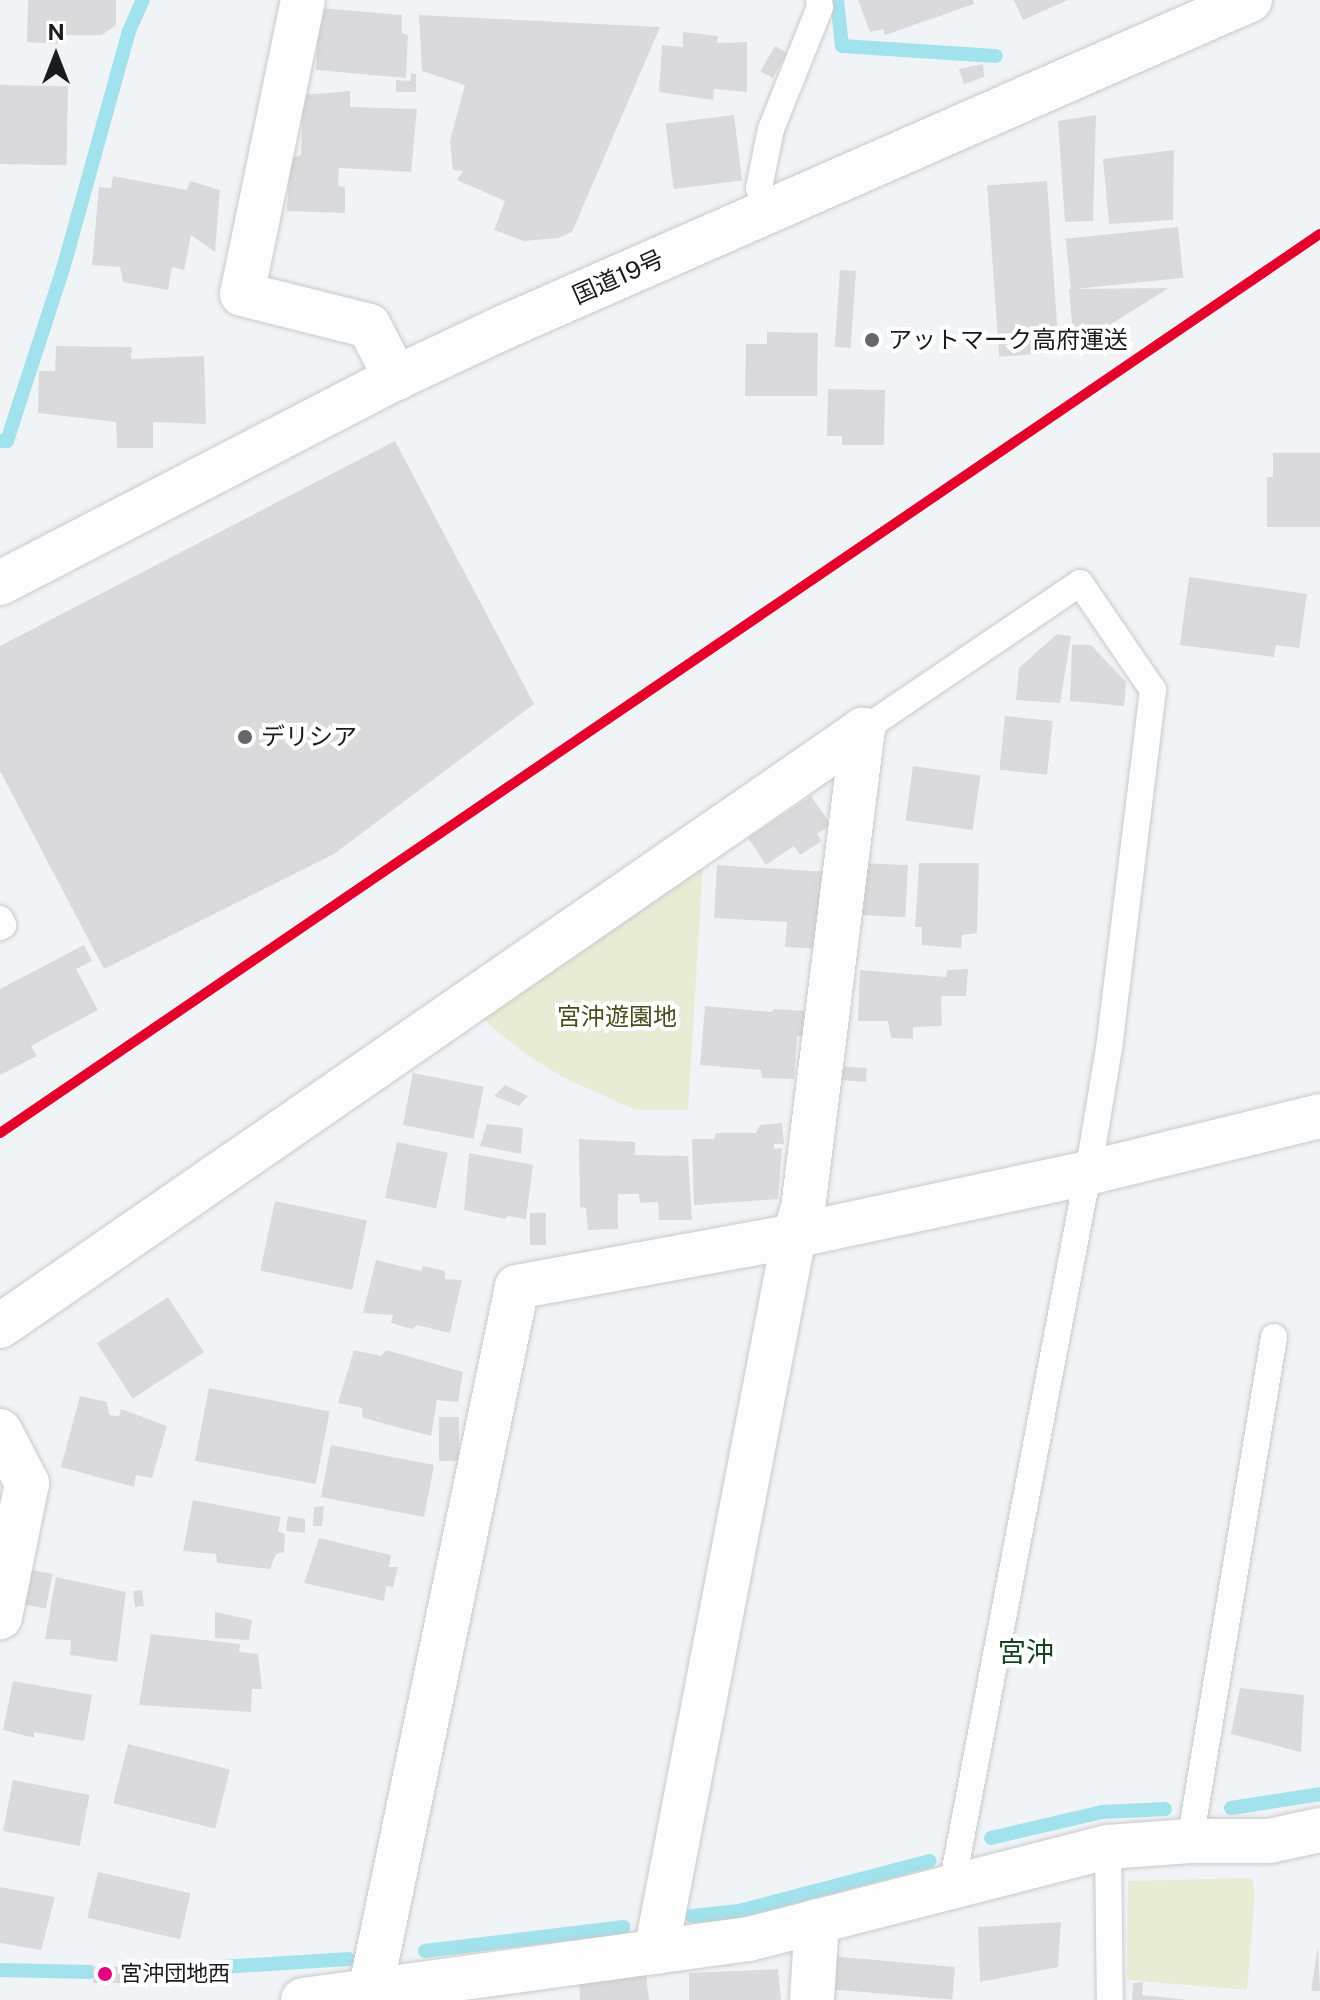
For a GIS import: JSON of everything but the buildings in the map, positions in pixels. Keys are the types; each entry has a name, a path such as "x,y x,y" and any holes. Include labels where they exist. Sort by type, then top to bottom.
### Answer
{"main road":[{"path":"303,0 242,294 369,326 396,378"},
{"name":"国道19号","path":"0,583 396,378 1250,0"},
{"path":"656,1952 794,1236 803,1209 863,730"},
{"path":"0,1326 863,730"},
{"path":"370,1992 517,1287 794,1236 1088,1173 1320,1116"},
{"path":"0,1431 27,1483 0,1617"},
{"path":"303,2000 749,1939 1108,1847 1190,1841 1269,1841 1320,1830"},
{"path":"812,2000 817,1921"}],"lane":[{"path":"767,212 759,188 771,129 820,7 819,0"},
{"path":"863,730 1080,583 1153,690 1109,1048 1088,1173 952,1885"},
{"path":"0,919 3,925 0,927"},
{"path":"1190,1841 1274,1337"},
{"path":"1104,1996 1108,1847"}],"green space":[{"name":"宮沖遊園地","path":"703,865 688,1110 636,1110 564,1078 521,1051 482,1018"},
{"path":"1252,1878 1255,1894 1247,1990 1127,1980 1128,1881"}],"waterway":[{"path":"0,441 7,441 63,269 129,31 143,0"},
{"path":"837,0 842,46 996,56"},
{"path":"1231,1808 1320,1794"},
{"path":"991,1838 1102,1812 1165,1809"},
{"path":"692,1916 739,1911 930,1861"},
{"path":"425,1951 624,1927"},
{"path":"222,1967 349,1959"},
{"path":"0,1970 90,1972"},
{"path":"128,1970 178,1970"}],"transit line":[{"path":"0,1133 1320,234"}],"place":[{"name":"アットマーク高府運送","path":"872,340"},
{"name":"デリシア","path":"245,737"},
{"name":"宮沖団地西","path":"105,1974"}],"district":[{"name":"宮沖","path":"1026,1652"}]}
